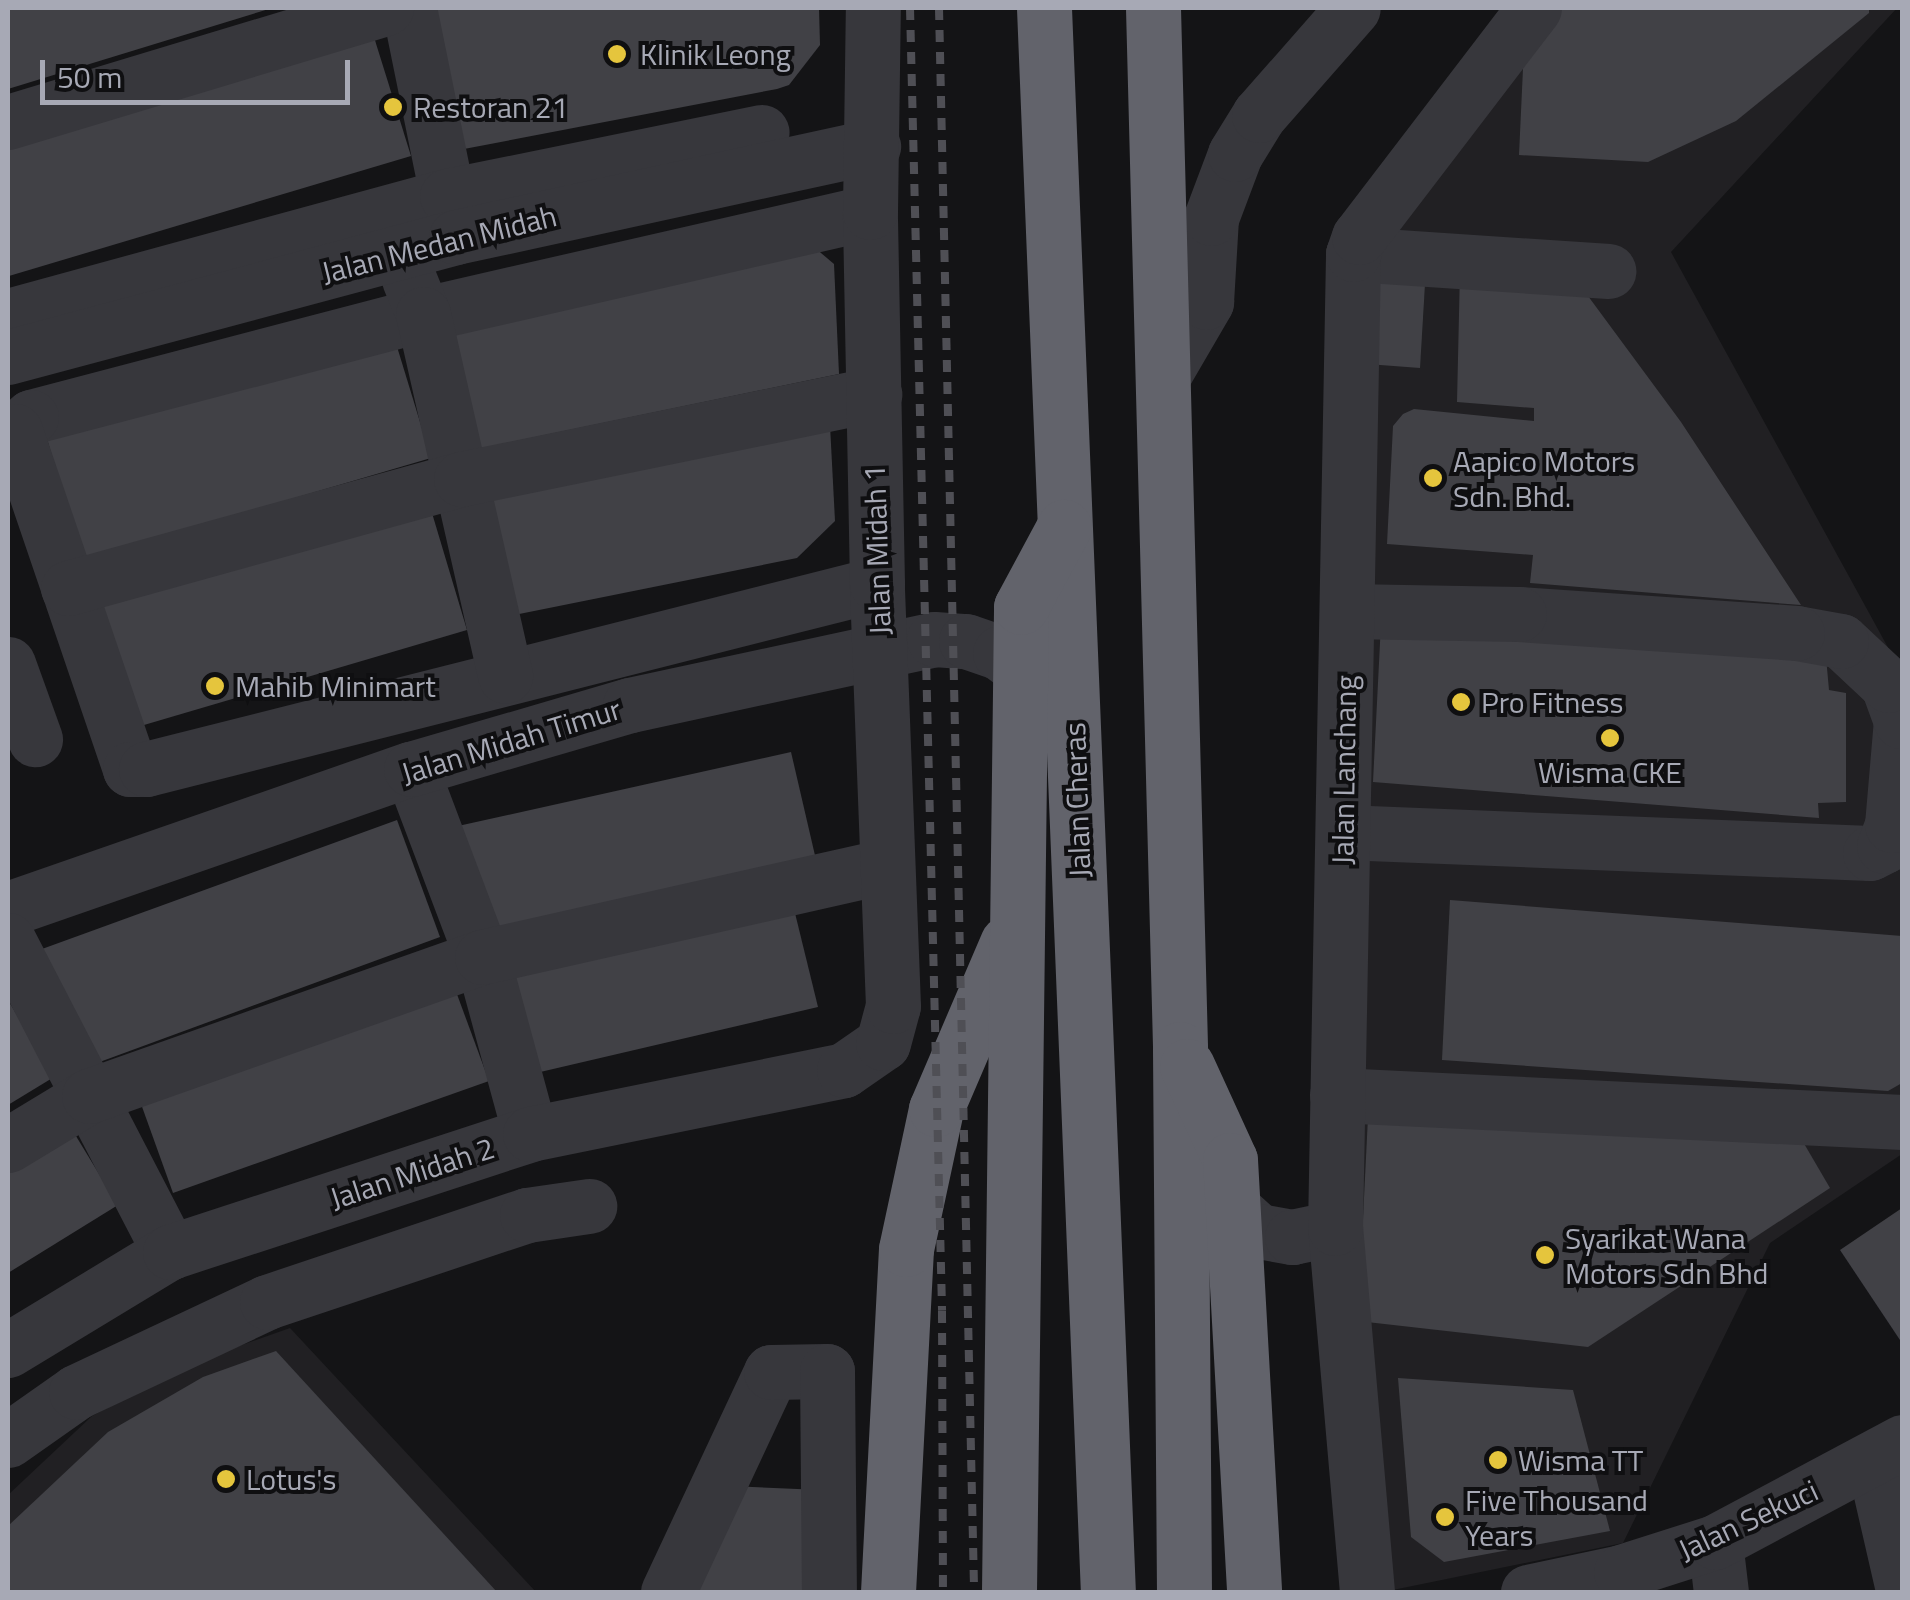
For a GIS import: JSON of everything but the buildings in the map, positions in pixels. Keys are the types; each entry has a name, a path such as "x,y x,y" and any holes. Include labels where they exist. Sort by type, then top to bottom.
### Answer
{"highway":[{"name":"Jalan Cheras","path":"1044,8 1108,1592"},
{"path":"1153,8 1180,1049 1184,1592"},
{"path":"1009,1592 1021,607 1064,527"},
{"path":"888,1592 906,1249 936,1109 1016,922"},
{"path":"1180,1049 1230,1160 1236,1211 1254,1592"}],"street":[{"path":"8,122 386,8"},
{"path":"409,8 451,217"},
{"name":"Jalan Midah 1","path":"844,1070 882,1043 893,1006 877,584 870,212 872,8"},
{"path":"1163,376 1206,302 1212,218 1234,154 1259,115 1353,8"},
{"name":"Jalan Lanchang","path":"1367,1592 1336,1228 1353,254 1358,237 1534,8"},
{"name":"Jalan Medan Midah","path":"10,330 451,217 873,127"},
{"path":"870,212 423,314 31,417 14,432 130,769 146,769 877,584"},
{"name":"Jalan Medan Midah","path":"10,330 399,252 451,217"},
{"path":"399,252 423,314 505,676"},
{"path":"1353,254 1608,271"},
{"path":"68,588 461,479 874,394"},
{"path":"1343,832 1870,854 1884,846 1892,825 1901,721 1888,685 1842,641 1797,633 1519,614 1346,610"},
{"name":"Jalan Midah Timur","path":"8,909 411,769 630,705 934,639 966,641 1000,653 1021,669"},
{"path":"8,664 35,740"},
{"path":"411,769 482,957 530,1134"},
{"path":"8,1145 90,1096 482,957 886,866"},
{"path":"8,940 170,1252"},
{"name":"Jalan Midah 2","path":"8,1350 170,1252 530,1134 844,1070"},
{"path":"1337,1095 1902,1122"},
{"path":"8,1440 76,1392 267,1302 527,1215 589,1206"},
{"path":"1236,1211 1258,1231 1292,1238 1336,1228"},
{"path":"668,1592 771,1372 827,1371 829,1592"},
{"path":"1888,1450 1902,1586"},
{"name":"Jalan Sekuci","path":"1528,1592 1621,1572 1718,1567 1888,1450"}],"shaded area":[{"path":"1551,8 1897,8 1671,252 1902,673 1902,1154 1770,1243 1623,1543 1383,1592 1352,1239 1373,243"},
{"name":"Lotus's","path":"290,1328 536,1592 8,1592 8,1495 92,1416 196,1361"}],"railway":[{"path":"910,8 942,1311 943,1592"},
{"path":"939,8 974,1592"}],"place":[{"name":"Klinik Leong","path":"617,54"},
{"name":"Restoran 21","path":"393,107"},
{"name":"Aapico Motors Sdn. Bhd.","path":"1433,478"},
{"name":"Mahib Minimart","path":"215,686"},
{"name":"Pro Fitness","path":"1461,702"},
{"name":"Wisma CKE","path":"1610,738"},
{"name":"Syarikat Wana Motors Sdn Bhd","path":"1545,1255"},
{"name":"Wisma TT","path":"1498,1460"},
{"name":"Lotus's","path":"226,1479"},
{"name":"Five Thousand Years","path":"1445,1517"}]}
